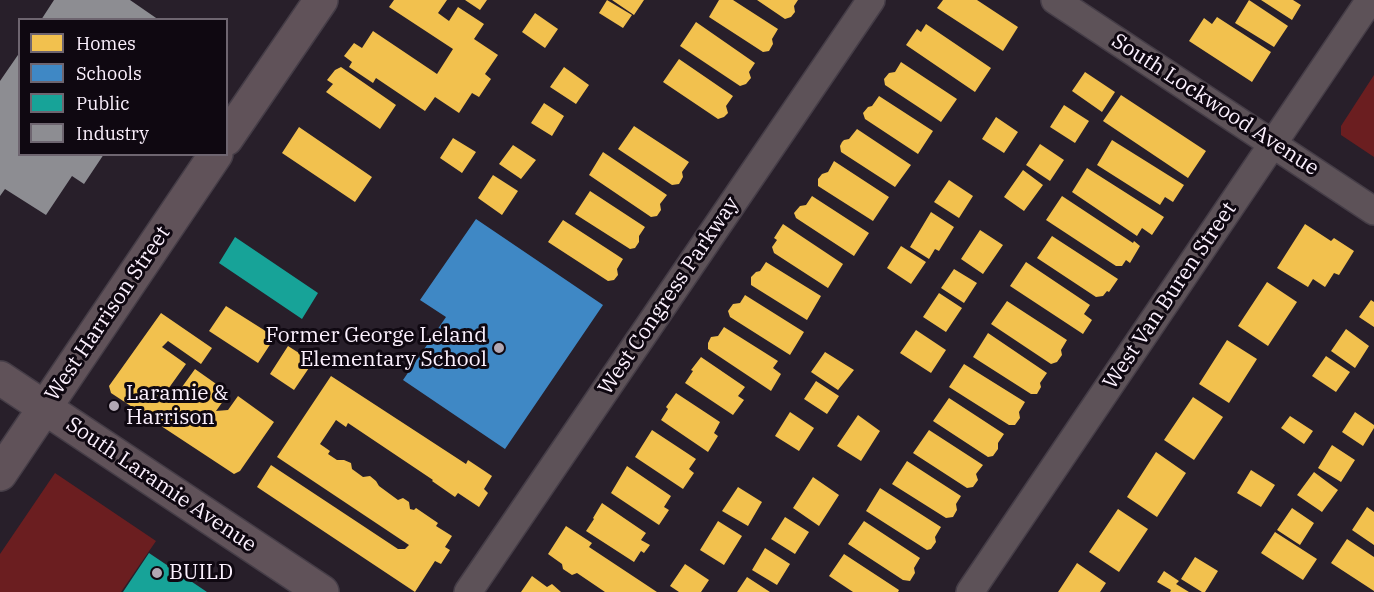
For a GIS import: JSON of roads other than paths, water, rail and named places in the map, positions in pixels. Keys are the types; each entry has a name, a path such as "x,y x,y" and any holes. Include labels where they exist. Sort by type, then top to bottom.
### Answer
{"street":[{"path":"228,136 321,0"},
{"name":"West Congress Parkway","path":"468,592 871,0"},
{"name":"South Lockwood Avenue","path":"1055,0 1374,211"},
{"name":"West Van Buren Street","path":"970,592 1370,0"},
{"name":"West Harrison Street","path":"0,474 215,156"},
{"name":"South Laramie Avenue","path":"0,378 322,592"}],"place":[{"name":"Former George Leland Elementary School","path":"499,348"},
{"name":"Laramie & Harrison","path":"114,406"},
{"name":"BUILD","path":"157,573"}]}
